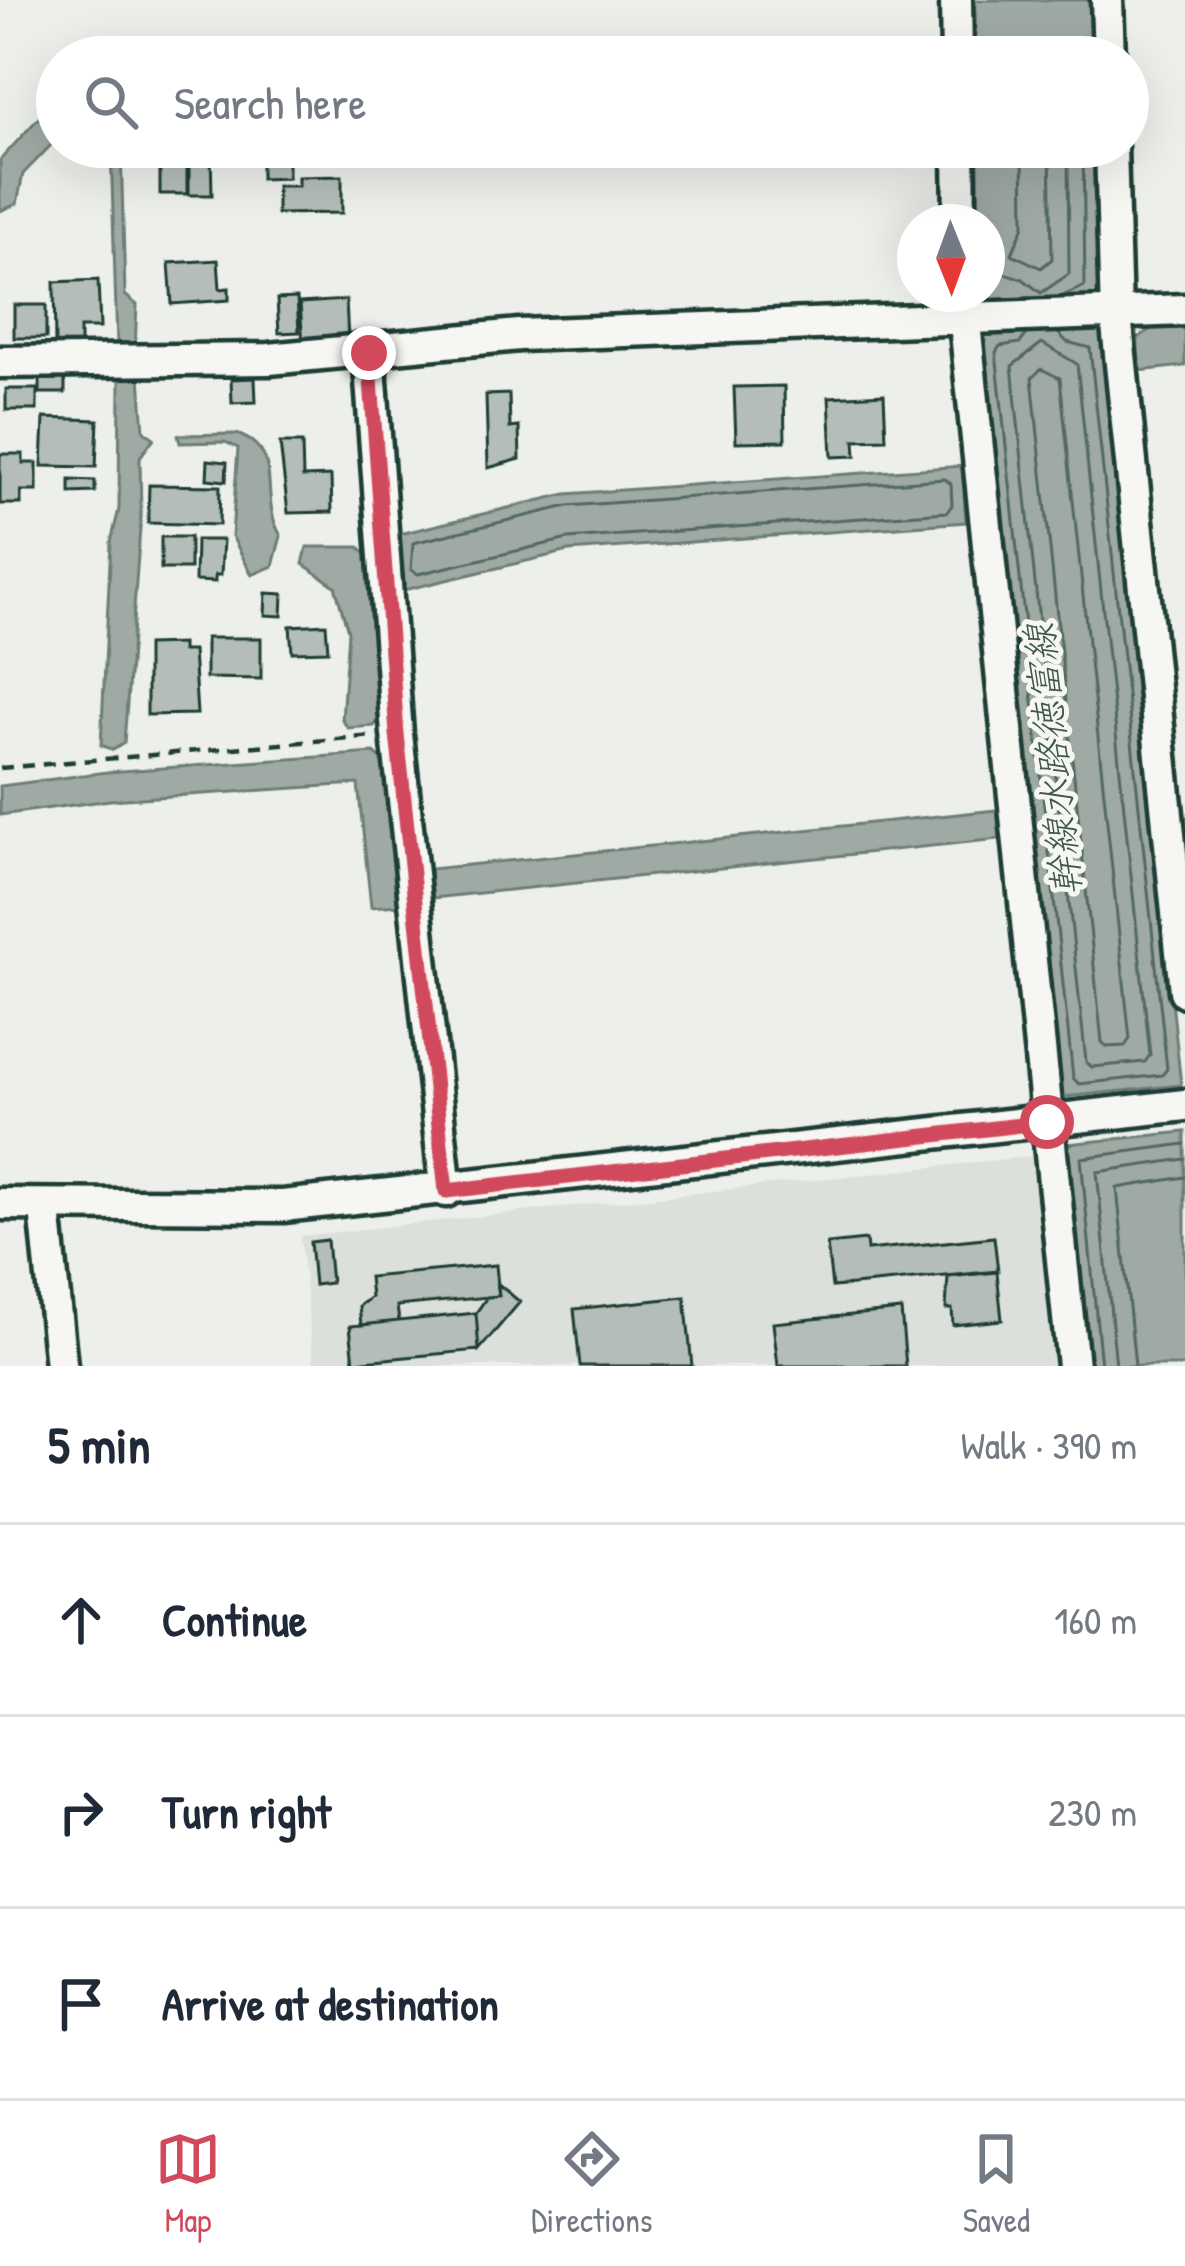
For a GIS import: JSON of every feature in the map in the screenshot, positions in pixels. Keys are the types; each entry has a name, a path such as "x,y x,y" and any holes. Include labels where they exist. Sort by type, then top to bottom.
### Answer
{"street":[{"path":"956,0 957,36"},
{"path":"1107,0 1108,36"},
{"path":"960,168 961,204"},
{"path":"1112,168 1116,315 1185,991"},
{"path":"980,312 1004,319 1185,310"},
{"path":"0,362 369,353 519,335 897,311"},
{"path":"963,312 1073,1366"},
{"path":"369,353 397,734 446,1191"},
{"path":"0,1204 46,1208 284,1206 1174,1106"},
{"path":"46,1208 62,1366"}],"path":[{"path":"0,768 397,734"}],"shaded area":[{"path":"1042,1155 1065,1366 314,1366 300,1236"}],"water":[{"path":"975,0 1092,0 1093,36 976,36"},
{"path":"36,121 36,161 23,174 17,204 0,211 0,160"},
{"path":"112,168 122,168 125,295 137,305 134,370 140,376 144,431 154,438 140,457 141,515 124,743 113,750 101,745 111,542 119,509 120,377 125,352 117,346"},
{"name":"幹線水路徳富線","path":"978,168 1095,168 1098,302 1069,303 1070,331 1100,330 1181,1085 1063,1097 982,335 1015,333 1014,305 1005,305 1005,204 979,204"},
{"path":"1185,321 1185,366 1138,371 1138,338 1159,324"},
{"path":"236,434 261,451 281,536 273,566 252,575 232,536 238,448 225,442 180,443 178,435"},
{"path":"962,466 966,522 569,551 400,591 396,535 566,494"},
{"path":"307,547 359,547 370,558 381,716 374,726 348,728 342,720 348,631 335,586 303,564"},
{"path":"374,753 384,761 399,905 371,907 358,784 110,800 0,815 0,786 107,772"},
{"path":"997,810 1000,839 432,898 430,869"},
{"path":"1185,1132 1185,1366 1090,1366 1066,1144"}],"building":[{"path":"160,168 187,168 187,194 160,194"},
{"path":"189,168 211,168 212,195 189,195"},
{"path":"261,168 288,168 288,178 261,179"},
{"path":"342,176 342,213 277,214 277,186 298,186 298,177"},
{"path":"218,260 220,289 229,288 229,300 172,304 169,263"},
{"path":"98,280 100,328 80,328 80,344 55,345 54,282"},
{"path":"297,298 299,332 279,333 277,299"},
{"path":"346,300 348,340 303,344 300,303"},
{"path":"14,305 46,305 46,338 14,338"},
{"path":"40,373 65,373 65,393 40,393"},
{"path":"255,378 256,402 232,403 231,379"},
{"path":"784,386 785,441 736,442 734,387"},
{"path":"6,389 37,389 37,410 6,410"},
{"path":"509,394 510,428 519,427 520,459 488,468 486,395"},
{"path":"884,394 886,439 855,440 856,456 832,457 829,397"},
{"path":"44,418 98,420 96,467 42,466"},
{"path":"280,443 302,443 303,477 331,476 332,512 288,513"},
{"path":"0,454 23,454 23,463 37,463 37,491 21,491 21,504 0,504"},
{"path":"208,460 227,462 226,481 207,479"},
{"path":"70,480 95,481 95,492 70,493"},
{"path":"149,485 220,486 219,525 148,523"},
{"path":"161,537 190,537 190,569 161,569"},
{"path":"196,540 223,540 221,575 215,575 215,582 195,581"},
{"path":"266,593 283,594 282,616 265,615"},
{"path":"326,624 328,651 292,652 290,626"},
{"path":"206,638 261,638 261,679 206,678"},
{"path":"182,644 182,651 193,651 197,714 147,715 147,645"},
{"path":"994,1237 998,1271 832,1287 827,1244 866,1240 867,1250"},
{"path":"327,1240 331,1283 314,1285 310,1242"},
{"path":"496,1265 499,1296 397,1306 399,1321 361,1325 359,1306 371,1297 369,1277"},
{"path":"997,1272 1002,1320 953,1325 952,1309 946,1309 948,1277"},
{"path":"497,1283 520,1302 479,1350 476,1313 487,1297 499,1296"},
{"path":"685,1297 692,1366 580,1366 574,1309"},
{"path":"901,1310 906,1366 778,1366 773,1323"},
{"path":"476,1313 479,1350 354,1362 350,1326"}],"route":[{"path":"369,353 397,734 446,1191 1047,1122"}]}
